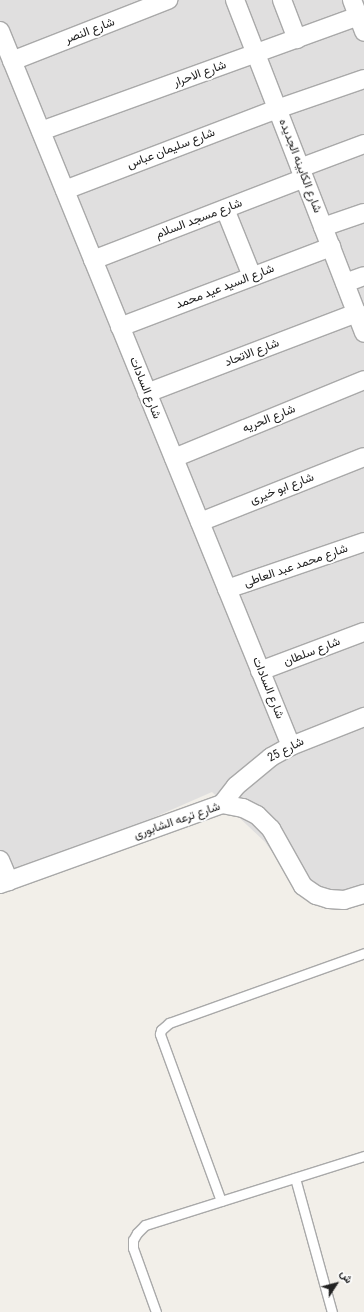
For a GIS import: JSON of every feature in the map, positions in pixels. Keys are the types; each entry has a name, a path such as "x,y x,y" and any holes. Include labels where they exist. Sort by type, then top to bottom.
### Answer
{"street":[{"name":"شارع النصر","path":"12,61 168,0"},
{"name":"شارع الكابينه الجديده","path":"235,0 364,333"},
{"path":"282,0 297,39"},
{"name":"شارع الاحرار","path":"41,131 358,16"},
{"name":"شارع السادات","path":"0,31 291,746"},
{"name":"شارع سليمان عباس","path":"65,190 277,109 364,79"},
{"name":"شارع مسجد السلام","path":"93,260 225,209 364,144"},
{"path":"225,209 252,276"},
{"path":"323,227 364,212"},
{"name":"شارع السيد عيد محمد","path":"120,327 330,247"},
{"path":"345,283 364,276"},
{"name":"شارع الاتحاد","path":"147,393 356,313"},
{"name":"شارع الحريه","path":"174,458 364,380"},
{"name":"شارع ابو خيرى","path":"200,522 364,457"},
{"name":"شارع محمد عبد العاطى","path":"227,589 364,542"},
{"name":"شارع سلطان","path":"260,671 364,632"},
{"name":"شارع 25","path":"222,804 236,786 253,770 291,746 364,717"},
{"name":"شارع ترعه الشابورى","path":"4,883 222,804 243,808 258,815 271,830 303,886 316,896 344,900 364,894"},
{"path":"0,860 4,883"}],"lane":[{"path":"220,1200 160,1034 161,1030 168,1022 364,953"},
{"path":"156,1312 133,1248 133,1240 137,1233 145,1225 220,1200 364,1156"},
{"path":"296,1178 332,1312"}],"shaded area":[{"path":"0,0 364,0 364,899 358,901 290,877 265,842 212,792 68,855 0,880"}]}
